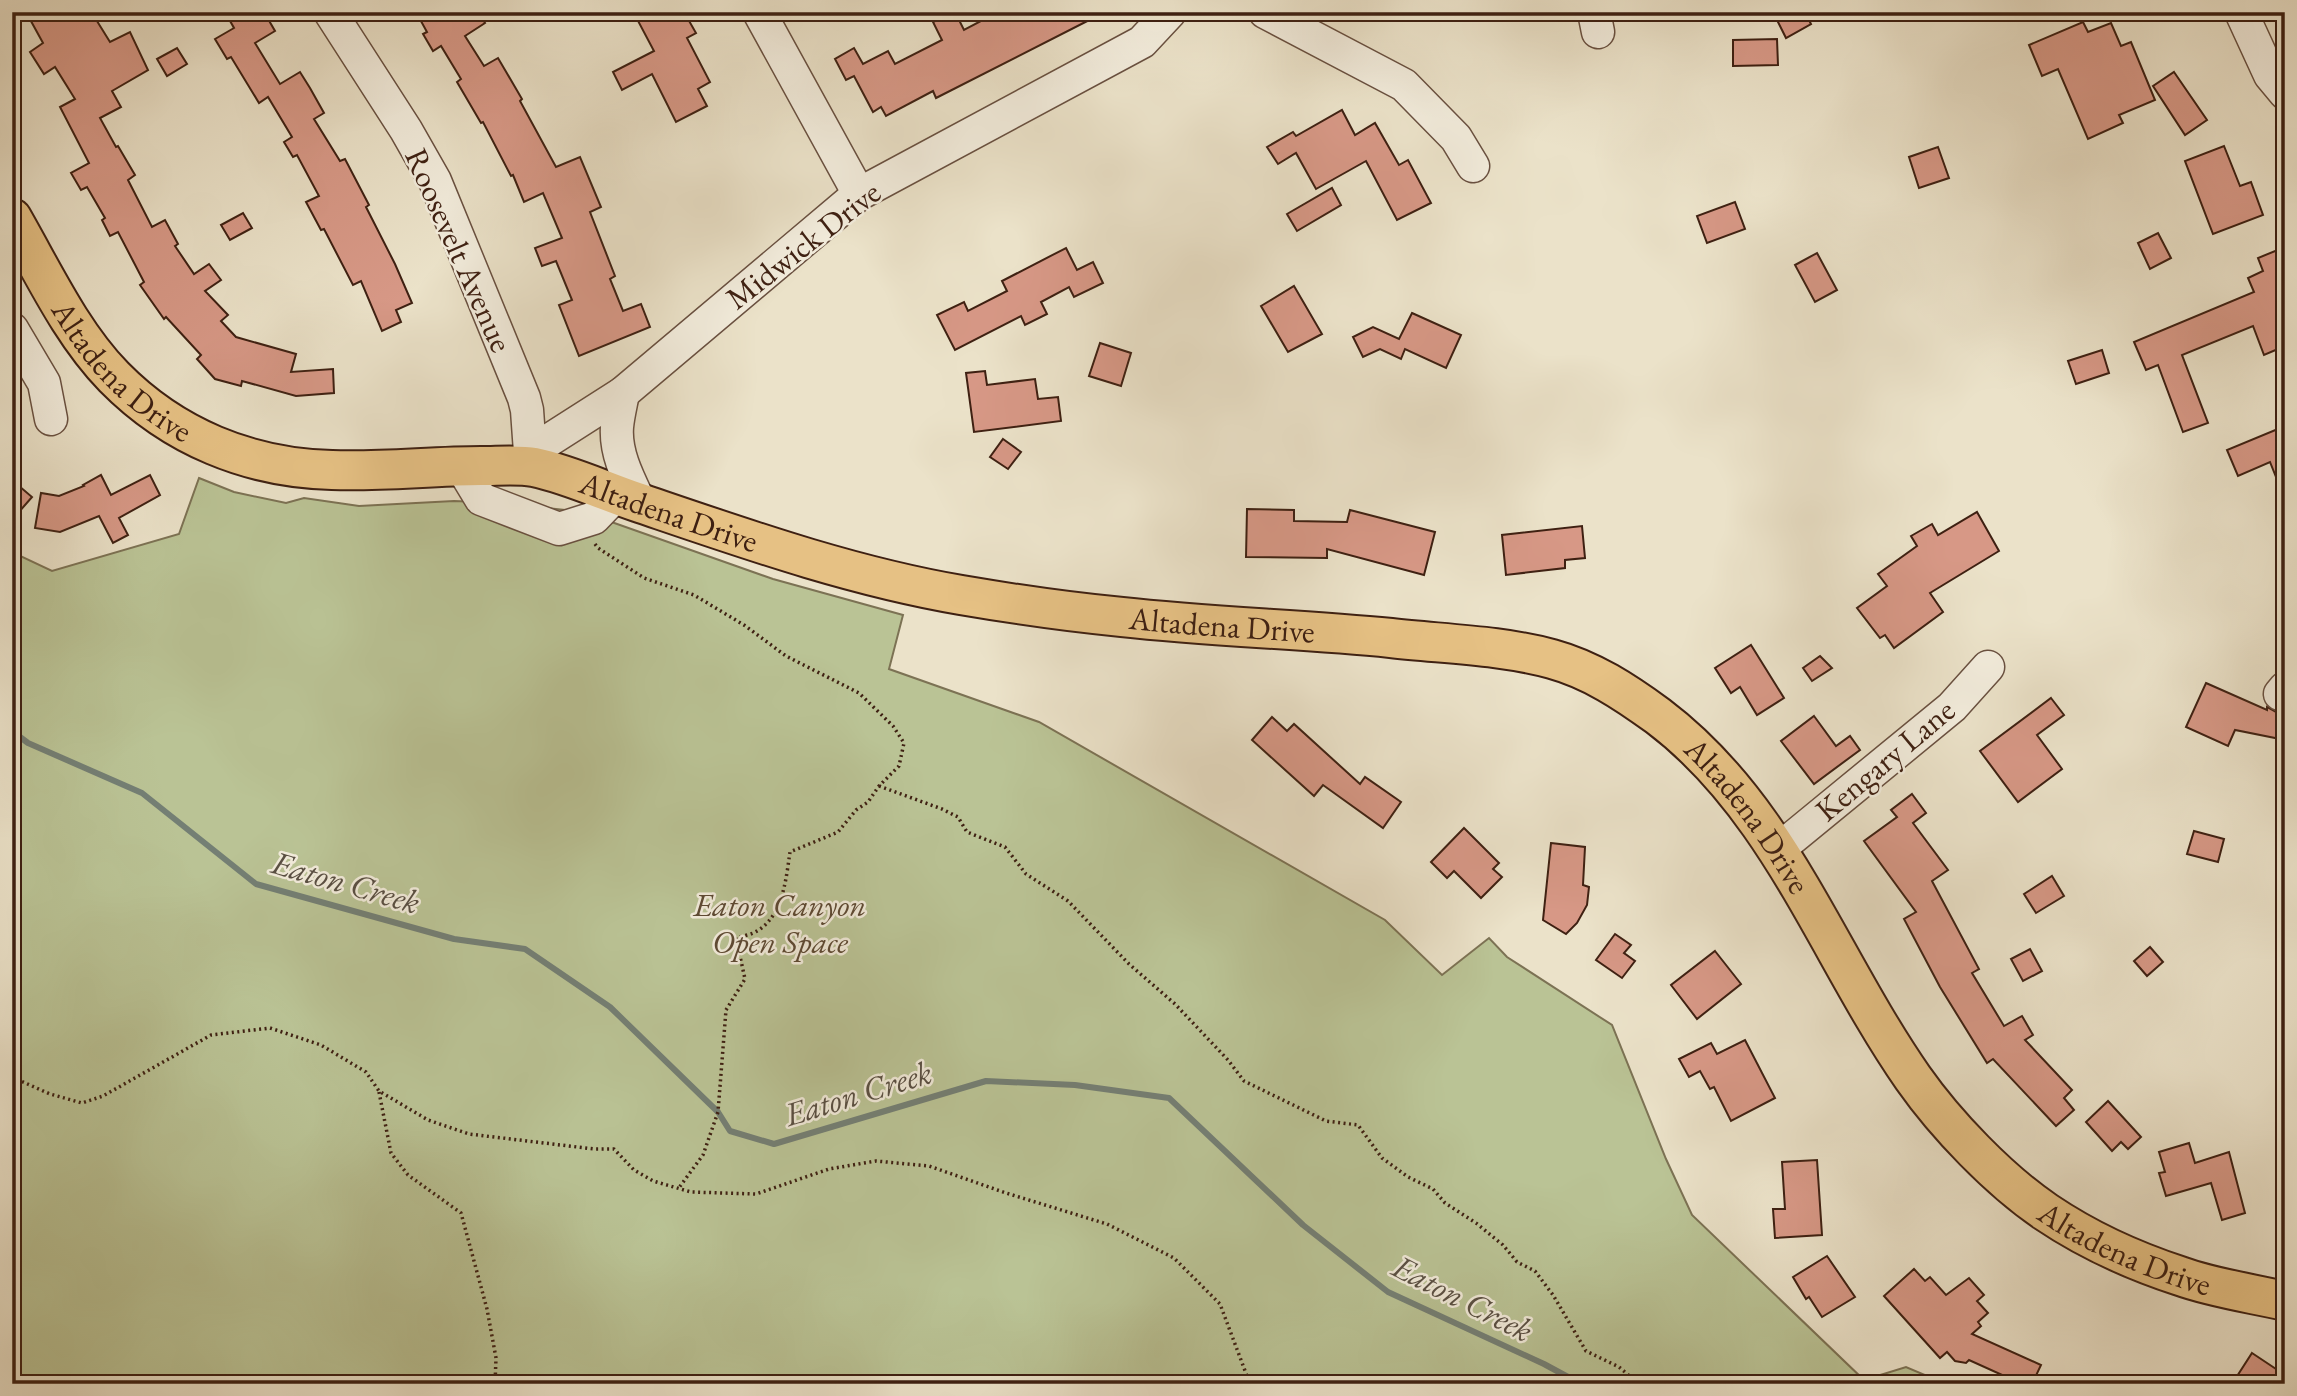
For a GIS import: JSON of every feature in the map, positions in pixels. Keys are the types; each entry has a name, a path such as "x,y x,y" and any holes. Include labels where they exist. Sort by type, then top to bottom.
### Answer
{"main road":[{"name":"Altadena Drive","path":"12,218 58,298 104,365 143,402 181,428 225,452 267,464 331,470 531,466 839,567 963,595 1122,617 1301,629 1502,650 1552,659 1604,679 1678,731 1720,771 1779,849 1870,1009 1914,1078 1953,1128 1999,1173 2045,1212 2119,1252 2184,1278 2285,1301"}],"street":[{"name":"Roosevelt Avenue","path":"330,12 416,146 445,202 524,398 531,466"},
{"path":"759,12 859,194"},
{"name":"Midwick Drive","path":"531,466 540,446 623,393 859,194 1142,42 1170,12"},
{"path":"1265,12 1404,85 1456,138 1473,166"},
{"path":"2241,12 2270,75 2285,93"},
{"path":"12,329 44,383 51,419"},
{"path":"461,466 481,499 559,529 594,518 628,499 617,428 623,393"},
{"name":"Kengary Lane","path":"1779,849 1952,707 1988,667"}],"path":[{"path":"581,522 598,548 644,578 694,595 744,625 786,656 859,693 893,726 904,743 899,766 838,832 790,852 783,892 772,918 757,931 736,938 745,979 726,1010 718,1112 703,1156 678,1189"},
{"path":"879,786 942,809 958,817 967,832 1005,847 1026,874 1068,901 1129,964 1175,1004 1244,1081 1286,1104 1326,1121 1358,1125 1382,1158 1408,1177 1433,1189 1445,1203 1503,1245 1517,1262 1535,1271 1553,1295 1586,1351 1619,1367 1639,1384"},
{"path":"12,1077 50,1094 82,1103 103,1096 211,1035 270,1028 321,1045 366,1072 379,1091 391,1153 408,1175 461,1213 487,1309 496,1358 495,1384"},
{"path":"379,1091 428,1120 469,1134 614,1149 634,1170 653,1181 691,1192 755,1194 829,1169 876,1161 929,1166 1006,1194 1107,1224 1174,1258 1220,1304 1250,1384"}],"green space":[{"name":"Eaton Canyon Open Space","path":"199,478 234,492 286,503 304,498 359,506 454,501 565,510 603,519 773,579 903,615 889,669 1039,722 1385,920 1442,975 1489,938 1507,957 1612,1025 1666,1159 1692,1215 1864,1380 1906,1367 1946,1384 12,1384 12,552 52,571 179,534"}],"building":[{"path":"26,12 92,13 110,42 130,32 148,70 112,91 121,107 100,118 135,175 128,180 152,227 165,220 178,244 175,246 194,274 209,264 221,280 205,291 228,315 221,321 236,337 296,354 291,372 333,369 334,393 296,396 242,381 241,386 215,379 197,359 201,355 166,317 164,319 140,285 144,282 118,232 110,236 102,220 105,218 87,187 81,190 71,173 89,163 60,107 75,99 55,67 44,74 30,52 43,43"},
{"path":"225,12 264,12 275,31 255,43 280,84 300,72 310,88 324,113 314,119 340,161 345,159 369,205 366,207 412,303 396,310 401,322 382,331 361,281 353,285 324,229 321,230 306,202 319,196 297,155 293,157 284,142 292,137 268,97 259,103 231,57 227,59 215,39 234,28"},
{"path":"416,12 478,12 485,23 465,36 484,66 498,58 556,167 580,157 601,207 590,212 615,276 610,279 623,311 641,304 650,327 579,356 559,305 572,300 556,261 542,266 535,248 562,238 543,193 524,202 513,175 511,176 483,122 481,123 457,82 461,79 441,46 433,51 423,34 427,32"},
{"path":"649,12 684,12 696,33 687,38 710,82 698,89 707,106 676,122 652,74 622,90 613,72 654,51 637,19"},
{"path":"953,12 964,30 998,12 1105,12 936,98 933,91 886,116 881,107 873,112 854,76 846,80 835,59 854,48 863,64 888,51 895,64 942,40 933,22"},
{"path":"1773,12 1805,12 1811,24 1786,38"},
{"path":"2083,22 2088,32 2111,23 2121,46 2131,42 2155,100 2119,115 2123,123 2088,139 2058,69 2042,76 2029,45"},
{"path":"1777,39 1778,65 1733,66 1733,40"},
{"path":"177,48 187,64 167,76 157,59"},
{"path":"2174,72 2207,120 2185,135 2153,86"},
{"path":"1342,110 1355,135 1375,123 1399,165 1408,160 1431,203 1397,220 1366,161 1316,189 1296,153 1278,164 1267,147 1293,132 1296,136"},
{"path":"2224,146 2240,186 2251,182 2263,215 2213,234 2185,161"},
{"path":"1938,147 1949,178 1919,188 1909,157"},
{"path":"1332,188 1341,205 1297,231 1287,214"},
{"path":"1735,202 1745,229 1707,243 1697,216"},
{"path":"243,213 252,228 230,240 221,225"},
{"path":"2158,233 2171,258 2150,269 2138,243"},
{"path":"2285,247 2285,346 2264,355 2253,326 2182,355 2208,423 2183,432 2158,365 2146,370 2134,342 2254,292 2248,278 2263,271 2258,258"},
{"path":"1066,248 1077,270 1093,262 1103,283 1074,297 1069,287 1041,302 1047,314 1025,325 1021,316 955,350 937,315 964,302 968,311 1007,291 1002,281"},
{"path":"1817,253 1837,290 1815,302 1795,265"},
{"path":"1294,286 1322,334 1288,352 1261,306"},
{"path":"1412,313 1461,335 1446,368 1405,349 1401,359 1380,349 1363,357 1353,337 1373,327 1399,339"},
{"path":"1100,343 1131,353 1121,386 1089,376"},
{"path":"2102,350 2109,373 2076,384 2068,361"},
{"path":"985,371 987,385 1035,379 1038,399 1058,397 1061,421 974,432 966,373"},
{"path":"2285,426 2284,497 2270,462 2238,476 2227,450"},
{"path":"1003,439 1021,452 1008,469 990,457"},
{"path":"101,475 111,495 150,475 160,495 119,518 128,535 113,543 99,516 60,532 35,528 41,493 59,496 84,486"},
{"path":"12,480 32,497 12,520"},
{"path":"1247,509 1294,510 1294,521 1347,522 1350,510 1435,532 1424,575 1327,549 1327,558 1246,557"},
{"path":"1977,512 1999,551 1930,593 1943,612 1894,648 1885,635 1880,638 1857,608 1887,586 1878,574 1917,546 1911,536 1932,524 1938,535"},
{"path":"1582,526 1585,558 1565,560 1565,568 1506,575 1502,535"},
{"path":"1751,645 1784,698 1757,715 1740,687 1731,693 1715,668"},
{"path":"1820,656 1832,668 1812,681 1803,668"},
{"path":"2206,683 2267,710 2267,707 2276,712 2285,711 2285,740 2235,730 2228,746 2186,727"},
{"path":"2051,698 2064,715 2037,735 2062,769 2018,802 1980,751"},
{"path":"1814,716 1836,746 1850,736 1860,750 1814,784 1781,741"},
{"path":"1272,717 1287,731 1294,724 1360,784 1365,777 1401,802 1383,828 1323,785 1314,796 1252,740"},
{"path":"1912,794 1926,813 1913,823 1948,870 1932,881 1979,969 1972,973 2004,1026 2022,1016 2033,1035 2025,1040 2072,1090 2064,1098 2074,1110 2056,1126 1993,1059 1987,1063 1940,987 1904,919 1916,912 1864,841 1897,817 1891,810"},
{"path":"1464,828 1499,863 1493,869 1502,877 1481,898 1454,871 1447,878 1431,862"},
{"path":"2194,831 2224,839 2218,862 2187,854"},
{"path":"1551,843 1585,847 1583,885 1589,887 1587,905 1577,923 1566,934 1543,920"},
{"path":"2052,876 2064,896 2036,913 2024,894"},
{"path":"1615,934 1631,945 1624,953 1635,961 1622,978 1596,960"},
{"path":"2150,947 2163,962 2147,976 2134,961"},
{"path":"2030,949 2042,971 2023,981 2011,959"},
{"path":"1715,951 1741,984 1697,1019 1671,985"},
{"path":"1745,1040 1775,1098 1731,1121 1714,1087 1710,1089 1700,1071 1689,1077 1679,1059 1711,1043 1717,1054"},
{"path":"2108,1101 2141,1137 2128,1149 2121,1142 2112,1151 2086,1122"},
{"path":"2189,1143 2195,1163 2229,1152 2245,1213 2222,1220 2211,1183 2166,1196 2159,1173 2165,1172 2159,1152"},
{"path":"1817,1160 1822,1235 1775,1238 1773,1209 1785,1209 1782,1162"},
{"path":"1827,1256 1855,1297 1822,1317 1809,1297 1806,1299 1793,1277"},
{"path":"1914,1269 1925,1281 1930,1277 1946,1295 1969,1278 1984,1295 1977,1301 1988,1313 1978,1322 1981,1326 1972,1334 2041,1365 2032,1384 2022,1384 1969,1360 1966,1363 1955,1361 1947,1352 1940,1358 1884,1296"},
{"path":"2252,1353 2285,1375 2285,1384 2232,1384"}],"waterway":[{"name":"Eaton Creek","path":"12,731 28,743 142,793 256,884 454,939 525,949 610,1007 718,1112 730,1131 774,1144 986,1081 1075,1085 1169,1098 1303,1225 1388,1292 1544,1364 1581,1384"}]}
